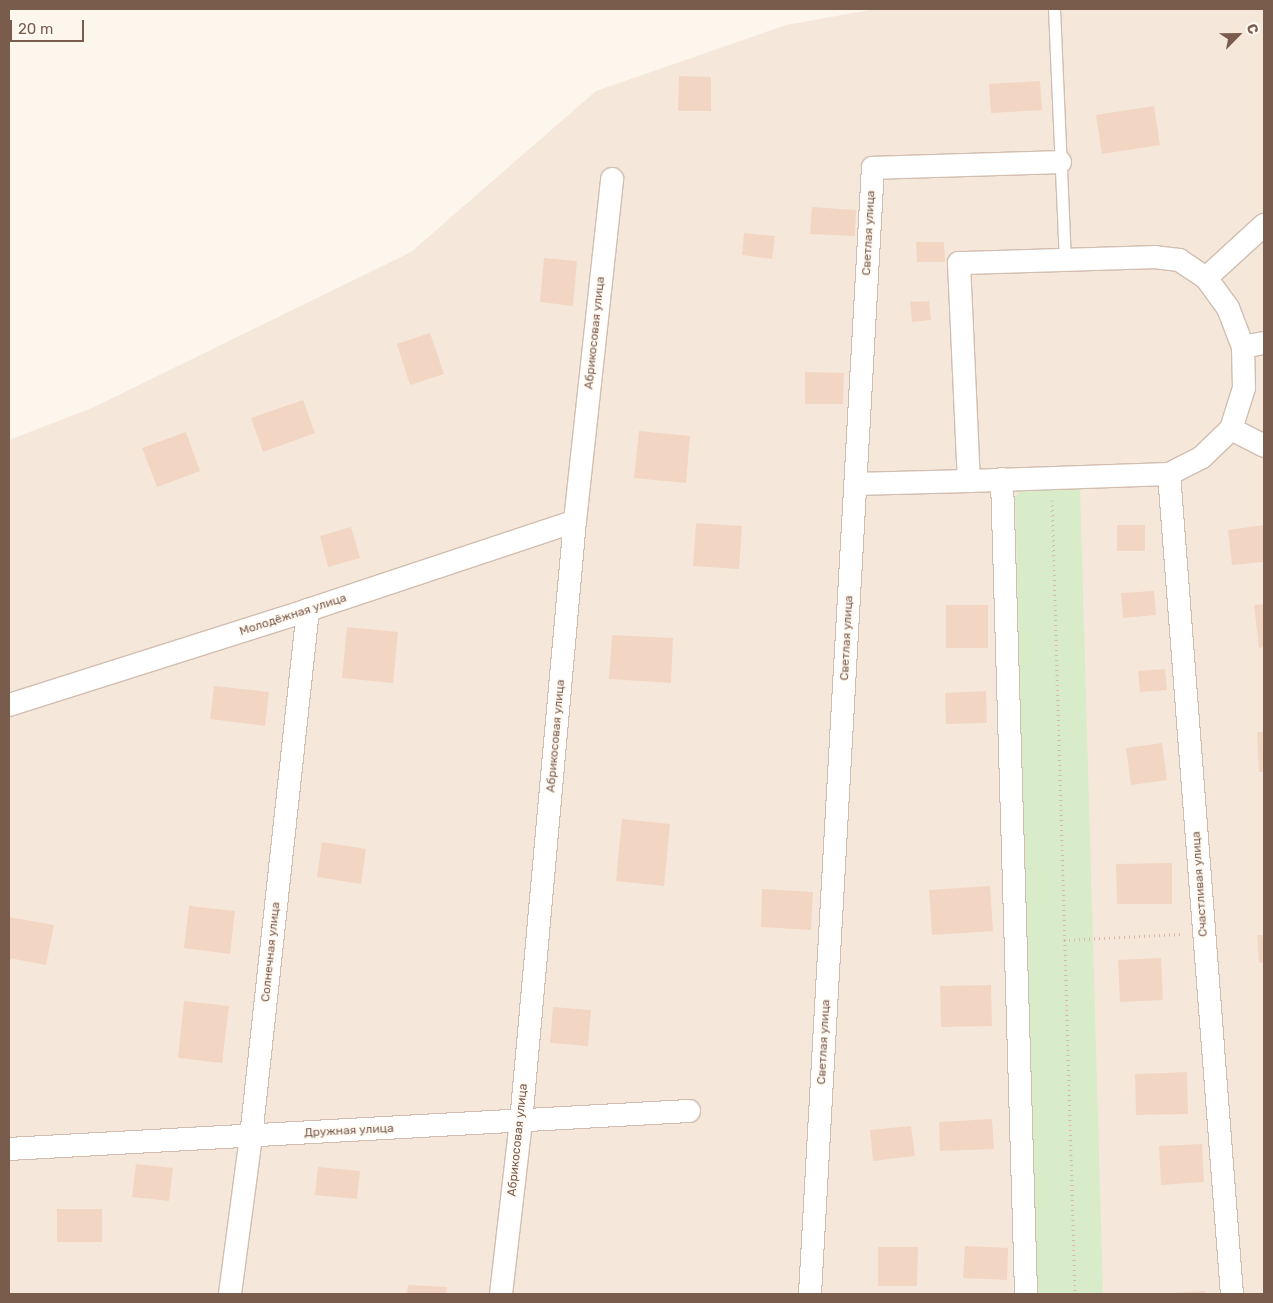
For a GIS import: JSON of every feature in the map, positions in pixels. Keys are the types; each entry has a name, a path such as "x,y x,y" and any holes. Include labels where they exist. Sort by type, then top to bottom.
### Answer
{"street":[{"name":"Светлая улица","path":"810,1294 873,168 1060,162"},
{"name":"Абрикосовая улица","path":"501,1294 520,1122 576,521 612,179"},
{"path":"1206,278 1264,225"},
{"path":"855,484 969,481 1169,474 1202,457 1230,430 1244,388 1253,345 1206,278 1179,260 1155,257 959,263 969,481"},
{"path":"1230,430 1264,446"},
{"name":"Счастливая улица","path":"1169,474 1232,1294"},
{"path":"1002,479 1026,1294"},
{"name":"Молодёжная улица","path":"9,705 308,610 576,521"},
{"name":"Солнечная улица","path":"230,1294 251,1137 308,610"},
{"name":"Дружная улица","path":"9,1149 520,1122 690,1111"}],"lane":[{"path":"1054,9 1065,259"}],"path":[{"path":"1052,478 1075,1294"},
{"path":"1064,940 1204,933"}],"shaded area":[{"path":"875,9 1264,9 1264,1294 9,1294 9,440 92,408 411,252 596,91 786,25"}],"green space":[{"path":"1080,487 1103,1294 1036,1294 1015,497 1024,489"}],"building":[{"path":"679,76 711,77 711,111 678,111"},
{"path":"1040,81 1042,110 991,113 989,84"},
{"path":"1154,106 1160,145 1102,154 1096,115"},
{"path":"812,207 856,210 855,236 810,234"},
{"path":"744,233 775,236 772,259 742,255"},
{"path":"916,242 944,242 945,262 917,262"},
{"path":"544,258 577,261 573,306 540,302"},
{"path":"929,301 931,320 912,322 910,302"},
{"path":"430,333 444,374 410,385 397,344"},
{"path":"805,372 844,373 843,404 805,404"},
{"path":"303,400 315,433 263,452 251,418"},
{"path":"639,431 690,436 686,483 634,478"},
{"path":"186,432 200,471 157,487 142,448"},
{"path":"696,523 742,526 739,569 693,566"},
{"path":"1117,525 1145,525 1145,551 1117,551"},
{"path":"1264,525 1264,562 1232,565 1228,530"},
{"path":"351,527 360,558 328,567 320,536"},
{"path":"1154,591 1156,615 1123,618 1121,593"},
{"path":"1264,604 1264,647 1259,648 1254,605"},
{"path":"946,605 988,605 988,648 946,648"},
{"path":"347,627 398,632 393,683 342,678"},
{"path":"612,635 673,638 671,683 609,679"},
{"path":"1165,669 1167,690 1140,692 1138,671"},
{"path":"214,686 269,692 265,726 210,719"},
{"path":"986,691 987,723 946,724 945,693"},
{"path":"1257,732 1264,732 1264,772 1259,772"},
{"path":"1162,743 1167,780 1131,785 1126,748"},
{"path":"622,819 670,824 664,886 616,881"},
{"path":"322,842 366,849 361,884 317,877"},
{"path":"1172,863 1172,904 1117,904 1116,864"},
{"path":"990,886 993,931 932,935 929,890"},
{"path":"762,889 813,892 811,930 761,927"},
{"path":"189,906 235,911 230,954 184,948"},
{"path":"9,917 54,925 46,965 9,958"},
{"path":"1257,935 1264,935 1264,962 1259,963"},
{"path":"1161,958 1163,1000 1120,1002 1118,960"},
{"path":"991,985 992,1026 941,1027 940,986"},
{"path":"184,1001 229,1006 222,1063 178,1058"},
{"path":"553,1007 591,1010 588,1046 550,1043"},
{"path":"1187,1072 1188,1114 1136,1115 1135,1074"},
{"path":"992,1119 994,1149 940,1151 939,1122"},
{"path":"911,1126 915,1156 873,1161 870,1130"},
{"path":"1202,1144 1204,1182 1161,1185 1159,1146"},
{"path":"136,1164 173,1168 169,1201 132,1197"},
{"path":"318,1167 360,1171 357,1199 315,1195"},
{"path":"57,1209 102,1209 102,1242 57,1242"},
{"path":"965,1246 1008,1248 1007,1280 963,1278"},
{"path":"878,1247 918,1247 917,1286 878,1286"},
{"path":"408,1285 447,1287 446,1294 407,1294"},
{"path":"1205,1291 1205,1294 1171,1294 1171,1293"}]}
